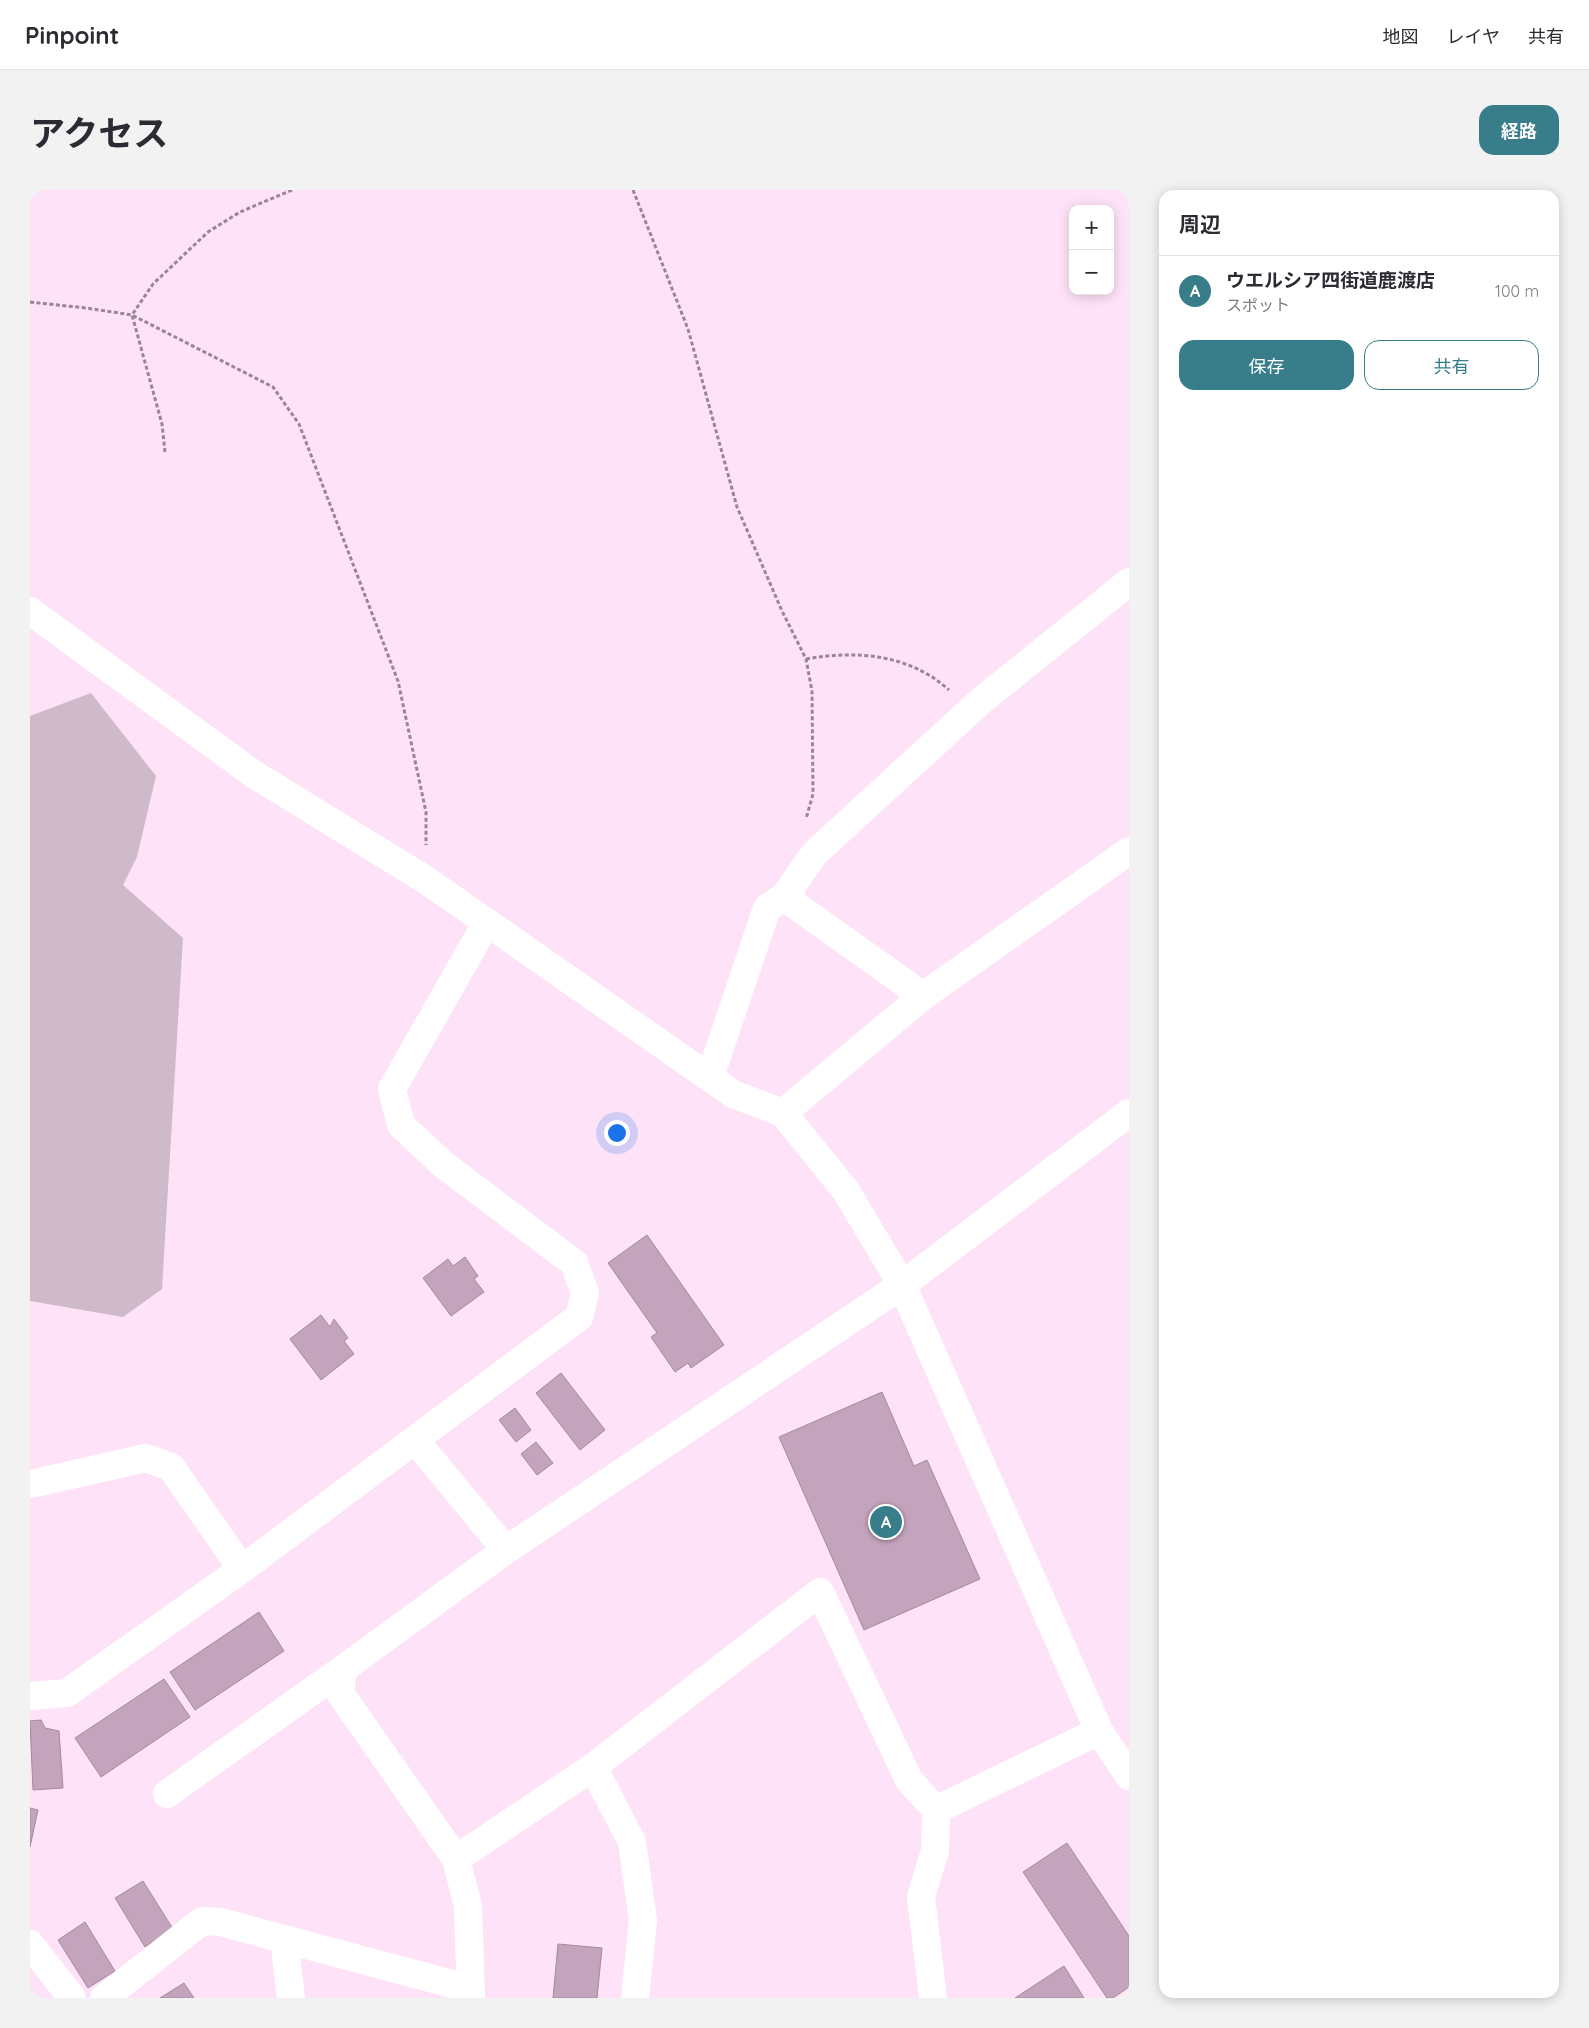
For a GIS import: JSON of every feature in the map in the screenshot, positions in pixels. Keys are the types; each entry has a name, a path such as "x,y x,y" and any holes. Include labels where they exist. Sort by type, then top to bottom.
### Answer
{"street":[{"path":"710,1078 767,908 784,897 814,853 971,710 1129,582"},
{"path":"30,611 255,775 426,880 733,1094 783,1113 846,1191 902,1285 1099,1732 1129,1776"},
{"path":"783,1113 922,996 1129,851"},
{"path":"784,897 922,996"},
{"path":"30,1696 68,1693 242,1569 579,1317 584,1293 574,1262 444,1165 402,1124 392,1089 487,922"},
{"path":"167,1794 506,1550 902,1285 1129,1113"},
{"path":"415,1440 506,1550"},
{"path":"30,1484 146,1458 172,1467 242,1569"},
{"path":"456,1859 593,1767 820,1592 908,1780 936,1810 935,1851 921,1897 932,1998"},
{"path":"104,1998 202,1921 220,1922 284,1939 471,1994 468,1906 456,1859 340,1693 343,1669"},
{"path":"936,1810 1099,1732"},
{"path":"593,1767 632,1842 643,1920 635,1998"},
{"path":"284,1939 291,1998"},
{"path":"30,1944 72,1998"}],"path":[{"path":"165,452 162,424 132,315 153,284 208,232 240,212 292,190"},
{"path":"633,190 688,329 737,507 782,611 806,659 812,692 813,794 804,827"},
{"path":"30,302 132,315 273,387 299,424 398,681 426,812 426,880"},
{"path":"806,659 833,654 886,657 915,668 946,688 971,710"}],"shaded area":[{"path":"91,693 156,776 137,857 123,885 183,938 162,1289 123,1317 30,1301 30,716"}],"building":[{"path":"647,1235 724,1345 691,1368 688,1363 675,1372 651,1337 657,1333 608,1263"},
{"path":"465,1257 478,1276 474,1279 484,1292 451,1316 423,1278 448,1259 453,1266"},
{"path":"321,1315 330,1327 334,1319 348,1338 344,1341 354,1354 321,1380 290,1339"},
{"path":"561,1373 605,1430 580,1450 536,1393"},
{"path":"882,1392 914,1466 927,1460 980,1579 864,1630 779,1437"},
{"path":"515,1408 531,1430 516,1442 499,1420"},
{"path":"536,1442 553,1463 537,1475 521,1454"},
{"path":"259,1612 284,1651 195,1710 170,1672"},
{"path":"164,1679 190,1717 101,1777 75,1738"},
{"path":"41,1720 45,1728 59,1731 63,1788 33,1790 30,1721"},
{"path":"30,1808 38,1810 30,1847"},
{"path":"1067,1843 1129,1936 1129,1987 1113,1998 1107,1998 1023,1872"},
{"path":"143,1881 173,1929 145,1947 115,1898"},
{"path":"85,1922 115,1971 88,1988 58,1940"},
{"path":"558,1944 602,1948 597,1998 553,1998"},
{"path":"1064,1966 1084,1998 1015,1998"},
{"path":"184,1983 194,1998 160,1998"}],"place":[{"name":"ウエルシア四街道鹿渡店","path":"886,1522"}]}
